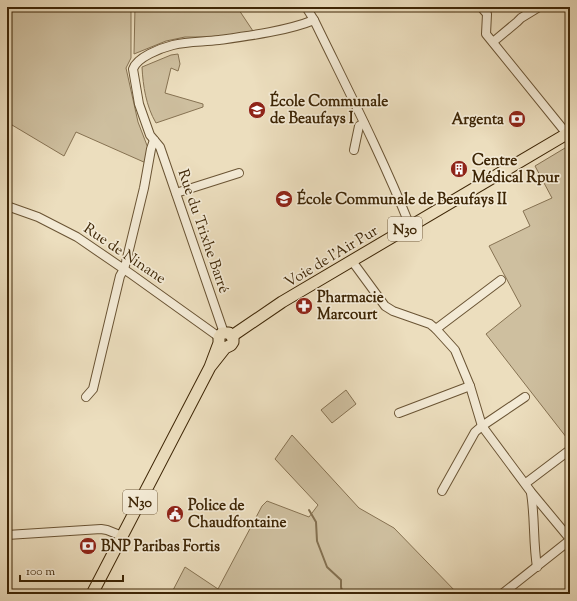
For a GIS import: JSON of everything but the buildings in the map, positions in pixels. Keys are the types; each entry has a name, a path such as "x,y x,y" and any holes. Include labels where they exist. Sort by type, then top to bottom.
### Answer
{"main road":[{"name":"Voie de l'Air Pur","path":"224,339 282,302 568,133"},
{"name":"N30","path":"92,594 224,339"}],"street":[{"path":"306,7 314,20 364,122 401,201 410,226"},
{"path":"481,7 487,14 486,34 568,133"},
{"path":"493,42 521,18 539,7"},
{"name":"Rue du Trixhe Barré","path":"224,339 160,147 150,135 139,104 132,69 138,60 160,49 173,45 231,38 302,25 314,20"},
{"path":"354,150 359,126 364,122"},
{"path":"86,397 93,389 120,276 124,269 144,188 154,140"},
{"path":"176,193 239,173"},
{"name":"Rue de Ninane","path":"7,206 38,217 77,236 224,339"},
{"path":"352,261 385,306 393,311 430,324 456,350 470,386 482,426 526,483 531,492 570,539 502,594"},
{"path":"436,329 501,280"},
{"path":"398,413 470,386"},
{"path":"442,491 475,432 525,397"},
{"path":"526,483 567,452"},
{"path":"531,492 534,509 534,551 537,567"},
{"path":"7,535 101,529 122,536"}],"shaded area":[{"path":"7,7 131,7 131,58 126,68 138,122 148,148 146,163 76,132 64,156 7,122"},
{"path":"135,7 237,7 253,31 214,37 185,37 166,41 134,54"},
{"path":"178,54 180,64 178,71 171,68 165,93 203,104 203,107 156,123 146,96 142,67 171,55"},
{"path":"570,145 570,442 486,334 521,306 489,246 530,226 523,211 552,198 535,166"},
{"path":"346,390 356,404 332,423 321,410"},
{"path":"292,435 359,508 394,528 458,594 171,594 185,567 218,589 262,506 267,501 309,517 318,505 275,459"}],"waterway":[{"path":"309,510 316,522 317,541 327,567 341,580 343,594"}],"place":[{"name":"École Communale de Beaufays I","path":"257,110"},
{"name":"Argenta","path":"517,119"},
{"name":"Centre Médical Rpur","path":"459,169"},
{"name":"École Communale de Beaufays II","path":"284,199"},
{"name":"Pharmacie Marcourt","path":"304,306"},
{"name":"Police de Chaudfontaine","path":"175,514"},
{"name":"BNP Paribas Fortis","path":"88,546"}]}
